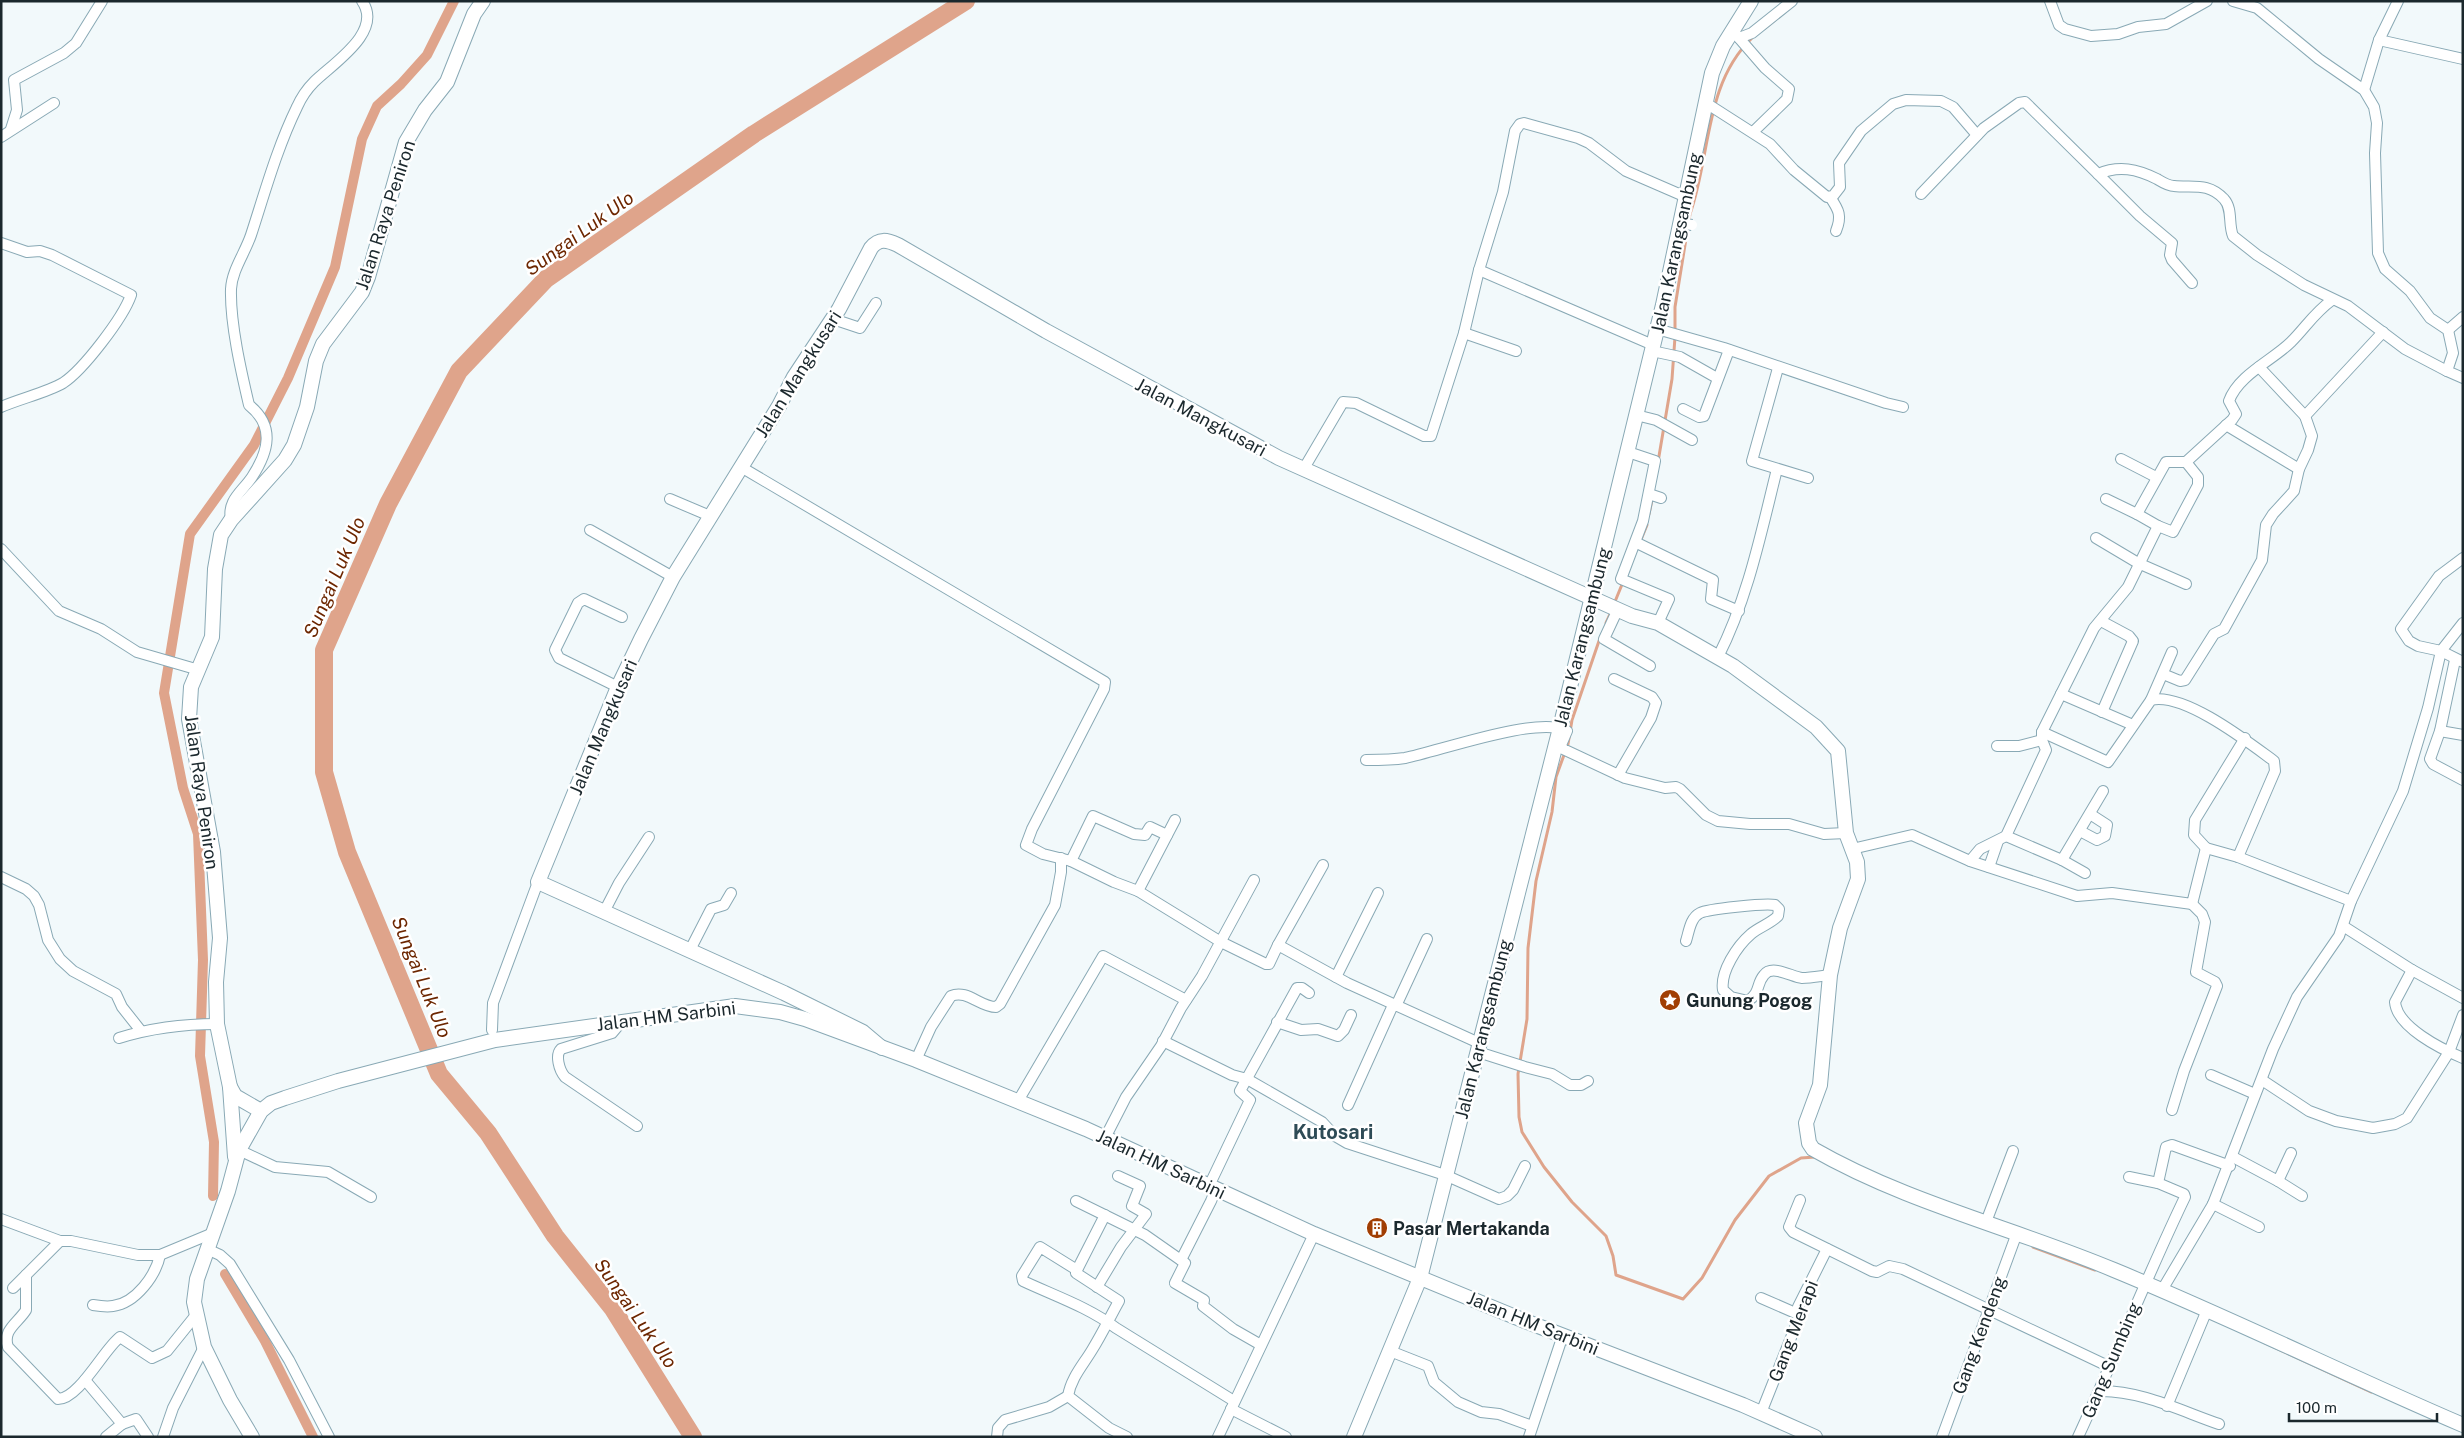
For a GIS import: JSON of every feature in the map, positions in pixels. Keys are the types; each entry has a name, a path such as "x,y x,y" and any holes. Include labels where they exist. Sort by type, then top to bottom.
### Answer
{"main road":[{"name":"Jalan Raya Peniron","path":"236,1165 230,1087 217,1024 216,982 220,938 213,852 189,719 191,687 212,637 218,550 221,535 231,520 285,460 294,445 307,407 316,360 323,344 362,292 368,277 406,142 425,110 447,82 474,14 483,1"},
{"name":"Jalan Karangsambung","path":"1354,1437 1420,1278 1560,728 1653,348 1664,331 1684,224 1686,197 1715,64 1740,39 1751,1"},
{"name":"Jalan Mangkusari","path":"538,882 618,687 672,577 779,406 794,377 833,318 872,248 879,241 892,242 1166,399 1303,470 1450,533 1632,616 1658,623 1718,657 1750,678 1816,727 1838,751 1846,833 1857,862 1858,879 1840,928 1830,975 1820,1085 1806,1123 1809,1143 1813,1149 1872,1181 1986,1222"},
{"path":"538,882 849,1024 871,1037 882,1048"},
{"name":"Jalan HM Sarbini","path":"261,1111 271,1103 338,1081 484,1042 712,1008 736,1006 757,1008 805,1019 916,1060 1018,1101 1105,1138 1314,1234 1761,1413 1815,1437"},
{"path":"230,1087 236,1096 261,1111 239,1150 236,1165 197,1279 194,1302 204,1347 230,1400 252,1437"},
{"path":"1986,1222 2015,1237 2116,1270 2142,1289 2162,1290 2360,1381 2463,1424"}],"street":[{"path":"11,129 18,110 14,80 64,53 76,43 102,1"},
{"path":"231,520 229,510 233,500 252,478 265,452 267,429 258,412 249,405 231,310 231,286 250,237 272,168 297,107 314,82 351,49 363,32 367,18 362,1"},
{"path":"1753,132 1782,105 1789,93 1786,85 1765,68 1740,39 1752,33 1792,1"},
{"path":"2050,1 2059,24 2065,29 2091,36 2166,24 2207,1"},
{"path":"2233,1 2256,8 2319,59 2364,90 2374,107 2377,124 2375,154 2378,253 2385,269 2410,291 2430,318 2448,330 2453,353 2447,371"},
{"path":"2364,90 2379,40 2398,1"},
{"path":"2379,40 2463,59"},
{"path":"1830,197 1840,187 1839,163 1848,149 1861,131 1893,104 1906,100 1941,101 1953,107 1978,135"},
{"path":"1921,194 1978,135 2019,103 2025,102 2140,216 2172,243 2170,255 2172,260 2192,283"},
{"path":"1,137 54,103"},
{"path":"1707,104 1770,144 1794,170 1830,197 1840,211 1840,220 1836,231"},
{"path":"1303,470 1344,402 1356,403 1424,436 1431,436 1464,334 1479,270 1503,192 1515,130 1520,124 1524,123 1578,138 1589,143 1626,172 1686,197"},
{"path":"2098,174 2109,169 2132,169 2174,186 2196,185 2212,191 2225,200 2229,206 2232,232 2236,238 2264,260 2332,300 2348,306 2416,356 2463,378"},
{"path":"1,243 27,252 40,251 52,255 131,295 119,320 95,350 63,383 1,407"},
{"path":"1479,270 1653,348 1680,357 1717,378"},
{"path":"2137,514 2166,462 2186,462 2226,425 2236,414 2229,401 2231,397 2259,367 2292,342 2313,315 2332,300"},
{"path":"833,318 860,328 876,303"},
{"path":"2448,330 2463,317"},
{"path":"1664,331 1729,350 1778,368 1903,407"},
{"path":"2305,416 2382,332"},
{"path":"1464,334 1516,351"},
{"path":"1683,409 1699,417 1704,416 1729,350"},
{"path":"2163,674 2183,682 2214,634 2224,629 2262,560 2266,525 2273,514 2294,491 2298,469 2308,450 2312,436 2305,416 2259,367"},
{"path":"1778,368 1752,458 1754,463 1808,478"},
{"path":"1636,415 1656,420 1692,440"},
{"path":"2226,425 2298,469"},
{"path":"1628,452 1655,460 1654,496 1621,578 1669,599 1658,623"},
{"path":"2121,459 2156,477"},
{"path":"2106,500 2173,532 2198,485 2198,476 2186,462"},
{"path":"741,467 1105,682 1104,688 1049,793 1026,843 1029,848 1071,861 1138,892 1220,942 1267,965 1323,865"},
{"path":"1718,657 1739,611 1755,561 1776,469"},
{"path":"670,499 710,516"},
{"path":"1989,867 2046,750 2042,736 2089,636 2128,587 2138,562 2158,526"},
{"path":"590,530 672,577"},
{"path":"2096,538 2138,562 2186,584"},
{"path":"1636,543 1713,580 1711,598 1739,611"},
{"path":"1,549 59,611 101,629 124,645 151,658 199,670"},
{"path":"2463,558 2439,576 2401,629 2410,641 2418,646 2441,651 2459,661 2440,731 2430,759 2433,764 2463,780"},
{"path":"618,687 559,658 555,652 581,600 586,599 622,617"},
{"path":"1614,608 1604,639 1650,666"},
{"path":"2101,621 2129,636 2133,641 2102,712"},
{"path":"2162,1290 2213,1204 2255,1094 2297,997 2304,984 2322,963 2342,926 2350,901 2403,791 2428,708 2441,651 2463,623"},
{"path":"1997,746 2019,746 2042,736 2108,762 2151,700 2172,652"},
{"path":"1614,679 1645,693 1656,703 1651,718 1618,775"},
{"path":"2061,694 2133,725"},
{"path":"2151,700 2170,700 2223,724 2245,738 2274,761 2275,771 2238,857"},
{"path":"1366,760 1404,758 1535,727 1560,728 1567,731 1560,745 1567,751 1618,775 1664,788 1676,787 1706,815 1718,821 1750,824 1789,824 1824,834 1846,833"},
{"path":"2440,731 2463,735"},
{"path":"2245,738 2196,820 2194,834 2206,848 2238,857 2350,901"},
{"path":"2062,860 2103,791"},
{"path":"2080,831 2097,840 2105,836 2108,825 2090,814"},
{"path":"1071,861 1093,816 1134,834 1145,835 1150,827 1167,835"},
{"path":"1138,892 1175,820"},
{"path":"1852,849 1908,835 1989,867 2077,896 2112,893 2192,904 2202,914 2205,922 2196,972 2216,982 2217,986 2184,1070 2172,1110"},
{"path":"604,912 618,883 649,837"},
{"path":"1970,860 1980,850 2002,838 2062,860 2085,873"},
{"path":"2192,904 2206,848"},
{"path":"916,1060 931,1027 951,996 962,994 987,1007 996,1007 1000,1004 1055,905 1061,872 1061,858"},
{"path":"1,877 26,888 34,896 39,904 48,940 60,959 73,971 116,994 122,1007 141,1031"},
{"path":"1105,1138 1126,1097 1163,1041 1254,880"},
{"path":"492,1030 493,1003 538,882"},
{"path":"1336,977 1378,892"},
{"path":"690,950 711,909 724,905 731,893"},
{"path":"1686,942 1691,924 1700,913 1775,904 1779,909 1778,916 1749,935 1740,947 1724,974 1721,982 1723,990 1731,996 1748,1001 1754,997 1760,988 1763,975 1768,971 1774,970 1801,978 1830,975"},
{"path":"2342,926 2412,970 2463,998"},
{"path":"1348,1105 1427,939"},
{"path":"1278,946 1478,1048 1525,1067 1552,1074 1570,1085 1588,1081"},
{"path":"1018,1101 1103,956 1186,1000"},
{"path":"2412,970 2397,995 2395,1009 2407,1024 2449,1052 2463,1058"},
{"path":"1181,1260 1211,1202 1212,1187 1250,1100 1240,1091 1297,988 1302,988 1309,993"},
{"path":"1277,1022 1301,1030 1318,1029 1338,1036 1344,1030 1351,1015"},
{"path":"2262,1080 2309,1111 2361,1127 2385,1127 2407,1118 2449,1052 2463,1015"},
{"path":"623,1020 612,1033 561,1049 558,1057 561,1072 565,1077 637,1126"},
{"path":"119,1038 141,1031 187,1024 217,1024"},
{"path":"1163,1041 1232,1075 1247,1079 1322,1122 1335,1136 1347,1143 1445,1176 1499,1199 1507,1196 1513,1190 1525,1166"},
{"path":"2211,1075 2255,1094"},
{"path":"2129,1177 2158,1183 2165,1150 2169,1145 2231,1161 2278,1181 2302,1196"},
{"path":"239,1150 275,1167 328,1172 371,1197"},
{"path":"1986,1222 2013,1151"},
{"path":"2278,1181 2291,1152"},
{"path":"1097,1287 1134,1229 1146,1214 1132,1206 1140,1186 1118,1176"},
{"name":"Gang Sumbing","path":"2078,1437 2110,1367 2142,1289 2185,1196 2158,1183"},
{"path":"1800,1200 1790,1223 1790,1229 1827,1249 1872,1272 1895,1266 1988,1308 2110,1367"},
{"path":"1076,1201 1134,1229 1185,1263 1175,1283 1204,1300 1203,1306 1216,1317 1261,1345"},
{"path":"2213,1204 2259,1227"},
{"path":"997,1437 1000,1424 1005,1420 1049,1407 1068,1396 1077,1372 1119,1301 1076,1273 1105,1215"},
{"path":"1,1219 60,1241 71,1241 138,1255 160,1255 213,1233"},
{"path":"1218,1437 1314,1234"},
{"name":"Gang Kendeng","path":"1942,1437 2015,1237"},
{"path":"13,1288 60,1241"},
{"path":"1078,1270 1040,1247 1022,1279 1052,1295 1074,1303 1108,1322 1233,1405 1286,1437"},
{"path":"207,1249 220,1255 230,1264 290,1360 329,1437"},
{"name":"Gang Merapi","path":"1761,1413 1800,1314 1798,1307 1827,1249"},
{"path":"93,1305 114,1306 135,1295 153,1275 160,1255"},
{"path":"26,1275 26,1308 6,1335 8,1347 55,1398 65,1397 85,1380 120,1337 152,1358 167,1351 196,1315"},
{"path":"1761,1298 1800,1314"},
{"path":"2166,1406 2207,1310"},
{"path":"1390,1351 1428,1366 1434,1382 1458,1402 1481,1412 1499,1414 1530,1432 1563,1335"},
{"path":"163,1437 173,1408 204,1347"},
{"path":"85,1380 122,1424"},
{"path":"2099,1391 2117,1390 2134,1394 2219,1424"},
{"path":"1068,1396 1109,1428 1127,1437"},
{"path":"106,1437 122,1424 136,1419 148,1437"}],"waterway":[{"path":"213,1196 214,1142 200,1056 203,960 198,834 183,788 164,693 190,534 254,445 288,378 335,267 362,139 377,106 401,84 427,55 454,1"},
{"name":"Sungai Luk Ulo","path":"693,1437 613,1309 555,1236 488,1133 439,1074 347,852 324,772 324,650 388,504 459,371 546,279 754,134 966,1"},
{"path":"1765,28 1787,10"},
{"path":"1675,331 1675,307 1690,214 1697,191 1717,98 1736,56 1752,38"},
{"path":"1658,462 1672,379 1675,337"},
{"path":"1649,514 1652,500"},
{"path":"1640,542 1647,525"},
{"path":"1614,604 1623,582"},
{"path":"1606,623 1612,610"},
{"path":"1600,638 1572,720 1568,744 1556,777 1552,812 1536,881 1528,948 1527,1019 1518,1074 1519,1117 1522,1132 1544,1167 1572,1202 1606,1236 1613,1256 1616,1275 1683,1299 1702,1278 1735,1220 1769,1176 1801,1158 1815,1157"},
{"path":"2033,1247 2095,1270"},
{"path":"225,1274 265,1341 313,1437"},
{"path":"2265,1343 2371,1392"}],"place":[{"name":"Gunung Pogog","path":"1670,1000"},
{"name":"Pasar Mertakanda","path":"1377,1228"}],"district":[{"name":"Kutosari","path":"1333,1132"}]}
